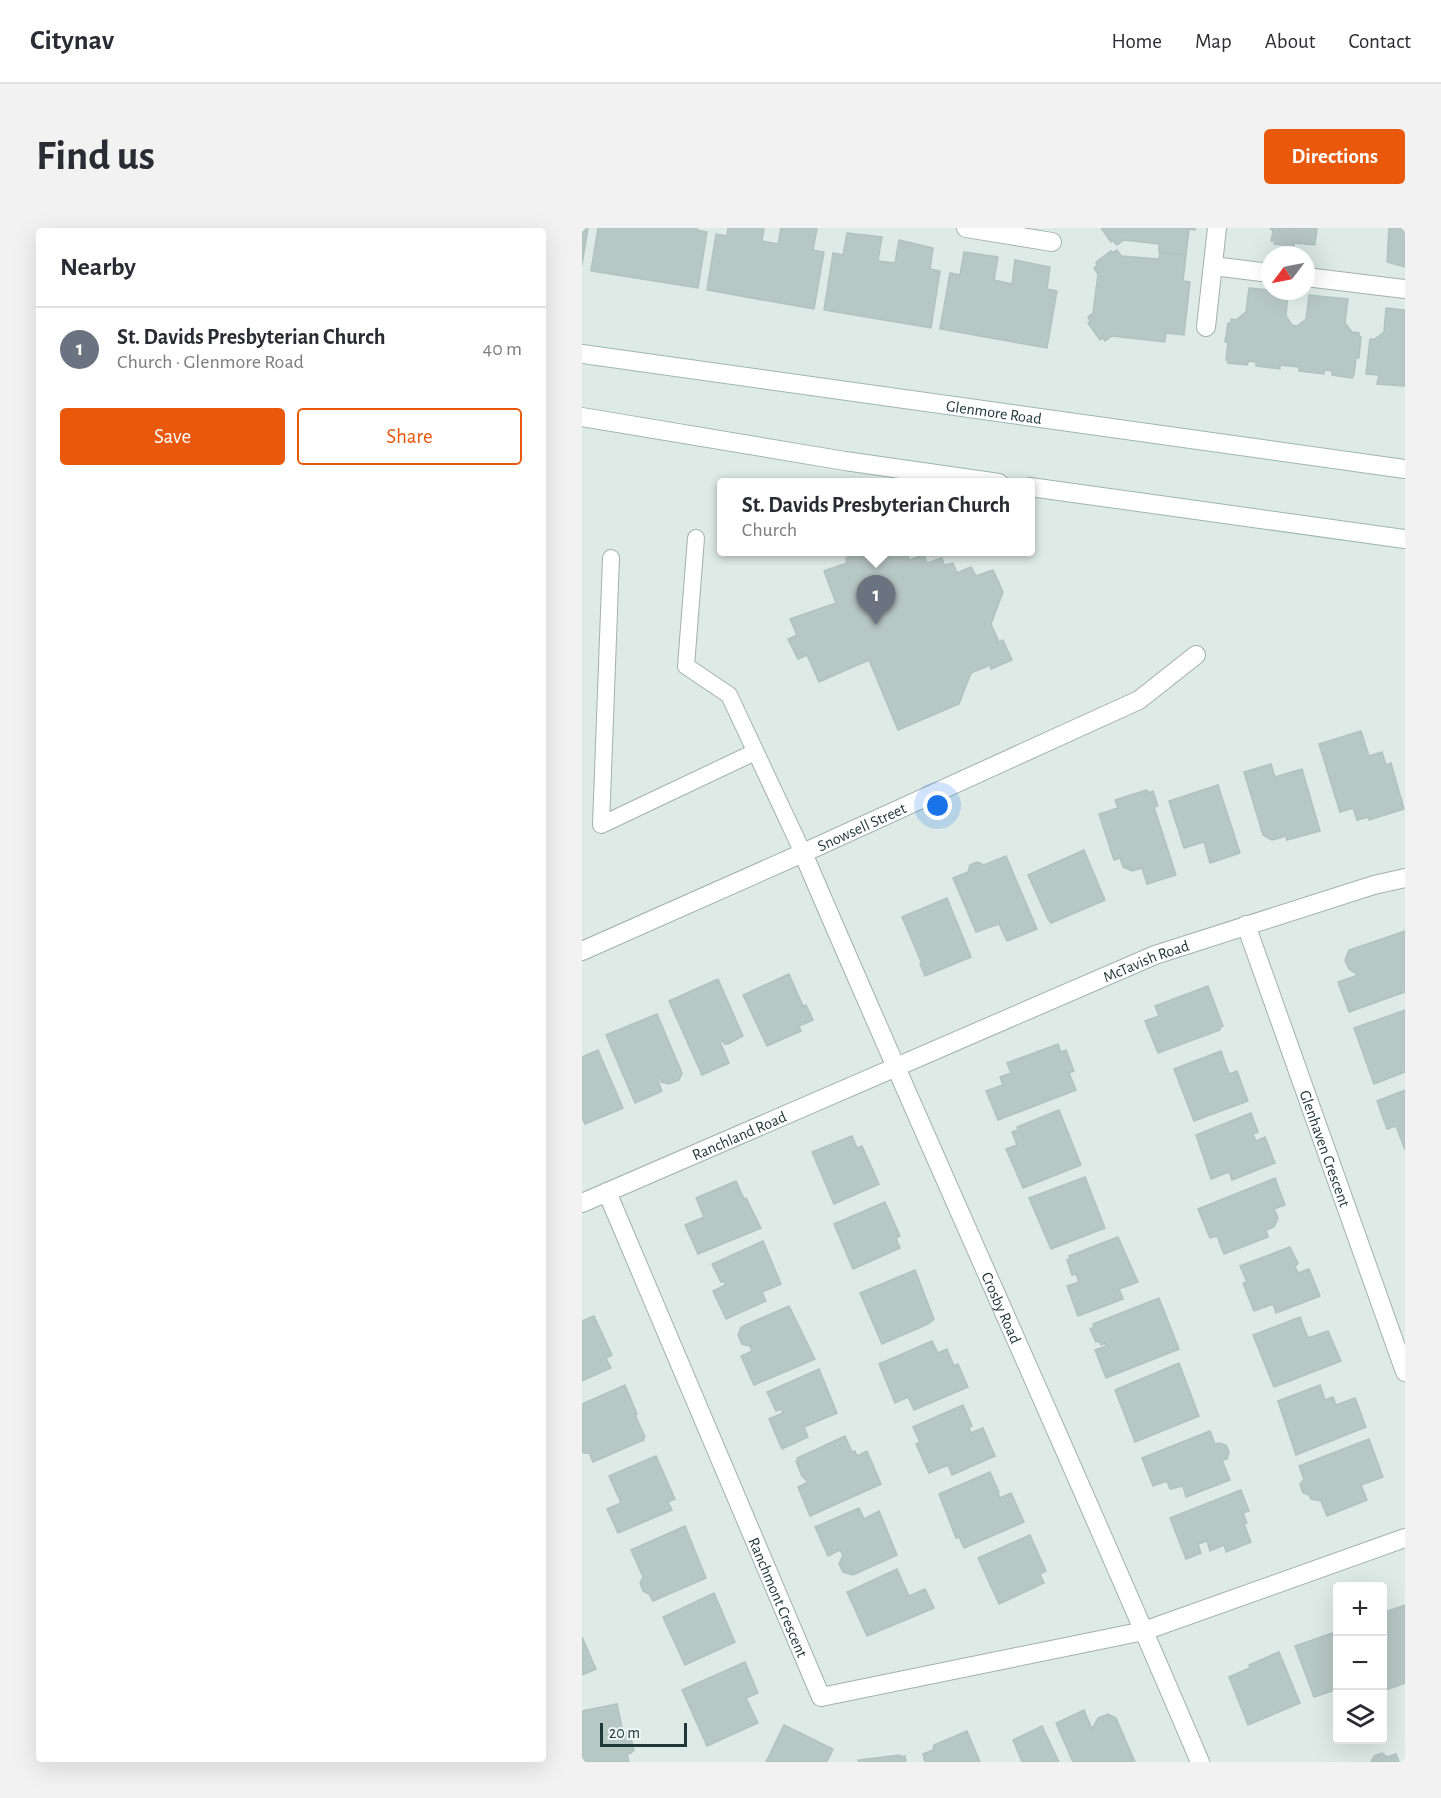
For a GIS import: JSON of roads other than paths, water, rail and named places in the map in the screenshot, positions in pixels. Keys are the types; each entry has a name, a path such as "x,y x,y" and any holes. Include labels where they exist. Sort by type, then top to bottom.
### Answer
{"street":[{"path":"966,228 1052,242"},
{"path":"1206,327 1217,228"},
{"path":"1213,266 1261,272"},
{"path":"1315,278 1405,289"},
{"name":"Glenmore Road","path":"582,354 1405,469"},
{"path":"582,417 845,461 964,478"},
{"path":"1035,488 1405,539"},
{"name":"Snowsell Street","path":"582,951 803,854 1139,700 1197,655"},
{"name":"Crosby Road","path":"803,854 1200,1762"},
{"name":"McTavish Road","path":"895,1067 1155,955 1374,885 1405,878"},
{"name":"Glenhaven Crescent","path":"1246,926 1405,1372"},
{"name":"Ranchland Road","path":"582,1203 895,1067"},
{"name":"Ranchmont Crescent","path":"607,1192 821,1697 1144,1630"},
{"path":"1144,1630 1405,1538"}],"lane":[{"path":"696,538 686,666 729,695 803,854"},
{"path":"611,558 601,825 756,752"}],"place":[{"name":"St. Davids Presbyterian Church","path":"876,625"}]}
